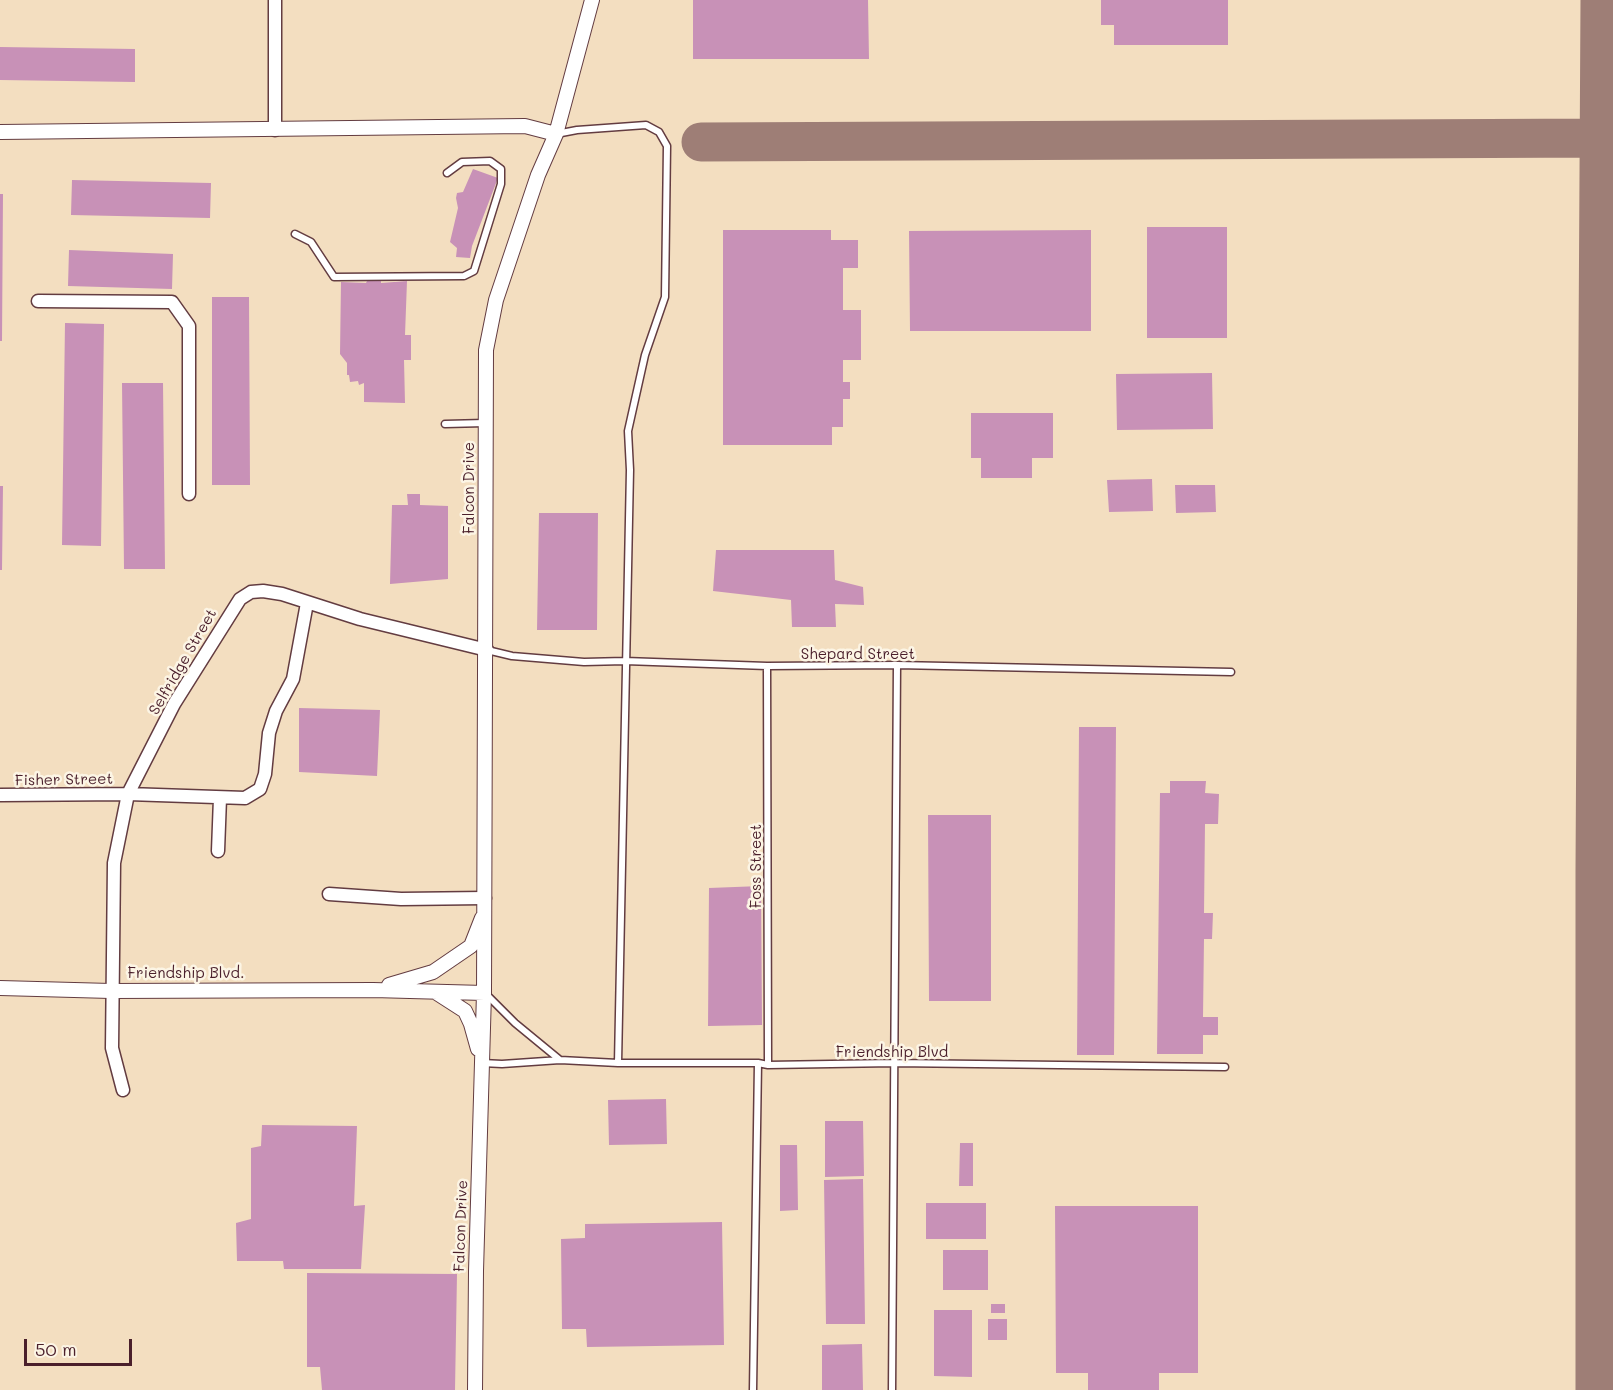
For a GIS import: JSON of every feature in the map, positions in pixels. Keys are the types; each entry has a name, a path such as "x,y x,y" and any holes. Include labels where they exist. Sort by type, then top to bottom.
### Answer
{"street":[{"path":"275,0 275,130"},
{"name":"Falcon Drive","path":"474,1390 484,993 487,650 486,350 496,300 538,176 556,134 592,0"},
{"path":"0,132 525,126 556,134"},
{"path":"38,301 172,302 189,326 189,494"},
{"name":"Selfridge Street","path":"123,1090 112,1048 111,990 114,863 128,794 174,704 240,599 251,592 282,594 360,619 487,650"},
{"name":"Fisher Street","path":"0,795 128,794 245,798 260,789 265,774 269,733 276,711 293,679 307,603"},
{"path":"218,851 220,798"},
{"path":"329,894 485,905"},
{"name":"Friendship Blvd.","path":"373,990 433,972 471,946 485,905"},
{"name":"Friendship Blvd.","path":"0,988 373,990 484,993"},
{"path":"436,992 465,1011 482,1063"}],"lane":[{"path":"556,134 577,130 646,125 659,132 666,146 665,297 645,355 628,431 630,470 618,1063"},
{"path":"295,234 311,242 334,277 464,276 474,271 501,184 502,174 501,169 490,161 462,162 447,173"},
{"path":"445,424 485,423"},
{"name":"Shepard Street","path":"487,650 512,656 584,662 625,661 767,666 897,665 1231,672"},
{"path":"892,1390 897,665"},
{"name":"Foss Street","path":"767,666 768,1065"},
{"path":"484,993 515,1023 560,1060"},
{"name":"Friendship Blvd","path":"482,1063 560,1060 768,1065 894,1063 1225,1067"},
{"path":"753,1390 758,1063"}],"building":[{"path":"693,0 868,0 869,59 693,59"},
{"path":"1101,0 1228,0 1228,45 1114,45 1114,25 1101,25"},
{"path":"0,47 135,49 135,82 0,80"},
{"path":"473,169 498,178 472,246 470,258 456,257 457,248 450,242 458,208 456,198 457,193 463,192"},
{"path":"72,180 211,183 210,218 71,215"},
{"path":"0,194 3,194 2,341 0,341"},
{"path":"1147,227 1227,227 1227,338 1147,338"},
{"path":"723,230 831,230 831,240 858,240 858,268 843,268 843,310 861,310 861,360 843,360 843,382 850,382 850,399 843,399 843,427 832,427 832,445 723,445"},
{"path":"1091,230 1091,331 910,331 909,231"},
{"path":"69,250 173,254 172,289 68,286"},
{"path":"368,279 381,279 381,283 407,281 405,335 411,335 411,360 404,360 405,403 364,402 364,383 359,385 358,381 350,382 349,375 347,375 347,363 340,354 341,282 366,283"},
{"path":"212,297 249,297 250,485 212,485"},
{"path":"65,323 104,324 101,546 62,545"},
{"path":"1212,373 1213,429 1117,430 1116,374"},
{"path":"122,383 163,383 165,569 124,569"},
{"path":"971,413 1053,413 1053,458 1032,458 1032,478 981,478 981,458 971,458"},
{"path":"1152,479 1153,511 1109,512 1107,480"},
{"path":"1175,485 1215,485 1216,512 1176,513"},
{"path":"0,486 3,486 2,570 0,570"},
{"path":"407,494 420,494 420,505 448,506 448,579 390,584 392,505 408,505"},
{"path":"539,513 598,513 597,630 537,630"},
{"path":"716,550 834,550 835,580 863,587 864,605 835,604 836,627 792,627 791,600 713,591"},
{"path":"299,708 380,710 377,776 299,772"},
{"path":"1079,727 1116,727 1114,1055 1077,1055"},
{"path":"1170,781 1206,781 1205,793 1219,794 1218,824 1205,824 1204,913 1213,913 1212,939 1204,939 1203,1017 1218,1017 1218,1035 1203,1035 1203,1054 1157,1054 1160,793 1170,793"},
{"path":"928,815 991,815 991,1001 929,1001"},
{"path":"761,886 762,1025 708,1026 709,888"},
{"path":"666,1099 667,1144 609,1145 608,1100"},
{"path":"825,1121 863,1121 864,1176 825,1177"},
{"path":"262,1125 357,1126 354,1206 365,1205 361,1269 284,1269 283,1261 237,1261 236,1223 251,1219 251,1148 261,1146"},
{"path":"960,1143 973,1143 973,1186 959,1186"},
{"path":"780,1145 797,1145 798,1210 780,1211"},
{"path":"863,1179 865,1324 826,1324 824,1180"},
{"path":"926,1203 986,1203 986,1239 926,1239"},
{"path":"1055,1206 1198,1206 1198,1373 1159,1373 1159,1390 1088,1390 1088,1373 1056,1373"},
{"path":"722,1222 724,1345 587,1347 586,1329 562,1329 561,1239 585,1238 585,1224"},
{"path":"943,1250 988,1250 988,1290 943,1290"},
{"path":"307,1273 457,1274 455,1390 322,1390 320,1367 307,1367"},
{"path":"991,1304 1005,1304 1005,1313 991,1313"},
{"path":"934,1310 972,1310 972,1377 934,1376"},
{"path":"988,1319 1007,1319 1007,1340 988,1340"},
{"path":"862,1344 863,1390 822,1390 822,1345"}],"taxiway":[{"path":"1595,1390 1595,871 1600,0"},
{"path":"701,142 1601,138"}]}
